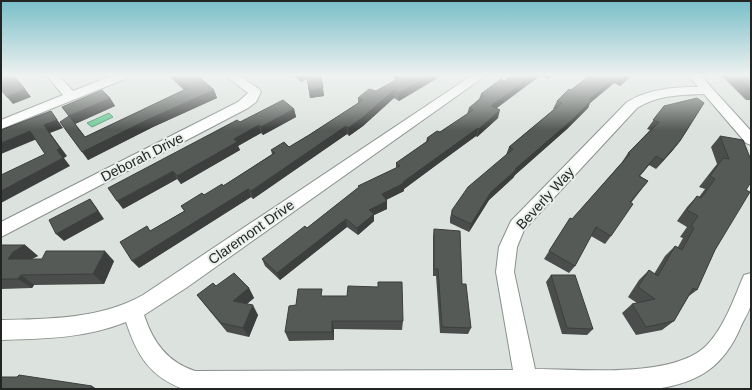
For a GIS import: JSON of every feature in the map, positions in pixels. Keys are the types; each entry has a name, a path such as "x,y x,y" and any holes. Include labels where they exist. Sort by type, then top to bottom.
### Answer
{"street":[{"path":"1,125 76,94"},
{"name":"Deborah Drive","path":"1,230 243,105 251,99 254,94"},
{"name":"Claremont Drive","path":"1,330 86,325 110,319 133,310 179,282 452,94"},
{"name":"Beverly Way","path":"528,385 508,294 505,272 508,247 517,226 632,105 640,99 654,94"},
{"path":"712,94 751,140"},
{"path":"133,310 143,342 153,356 165,369 179,377 195,382 528,385 640,380 677,374 693,368 707,360 718,350 726,338 751,281"}],"shaded area":[{"path":"109,113 113,117 92,127 87,123"}],"building":[{"path":"5,94 13,94 7,97"},
{"path":"92,94 106,94 110,98 69,116 62,107"},
{"path":"175,94 205,94 149,119 82,152 60,122 69,116 85,137"},
{"path":"363,94 389,94 348,128 346,126 251,191 248,189 132,261 120,242 147,226 150,231 185,211 181,206 202,193 204,195 222,184 223,186 275,153 271,150 284,142 289,147 309,135 363,100 358,98"},
{"path":"481,94 507,94 491,106 500,110 479,129 478,128 446,151 403,182 404,183 382,194 387,201 369,210 374,214 357,228 346,219 277,273 262,259 305,226 307,228 359,187 358,186 400,166 396,163 429,140 427,138 437,131 440,132 473,110 469,108 484,96"},
{"path":"564,94 596,94 590,99 592,100 571,121 515,169 516,170 491,192 471,224 452,215 452,210 468,187 513,149 509,147 562,103 557,101"},
{"path":"697,98 704,103 680,141 663,160 656,156 639,176 648,181 630,202 633,204 611,236 596,227 575,266 549,251 570,218 572,219 630,154 628,153 659,122 653,120 664,106"},
{"path":"283,100 294,109 261,127 259,125 234,139 237,142 177,176 173,171 117,201 108,188 237,120 240,122"},
{"path":"51,111 57,120 44,125 60,148 57,150 63,158 1,191 1,175 45,154 30,131 1,143 1,130"},
{"path":"720,136 743,140 751,160 751,182 746,190 750,192 715,250 697,290 693,288 674,321 646,327 632,304 655,299 638,287 649,270 658,276 675,246 682,250 694,228 691,226 698,216 687,210 697,196 701,198 715,179 710,176 723,158 729,159"},
{"path":"90,199 98,211 56,234 49,220"},
{"path":"434,229 460,231 462,284 466,284 471,328 442,327 438,269 434,269"},
{"path":"1,245 25,245 13,252 8,259 42,259 46,251 105,251 93,274 21,275 18,279 1,279"},
{"path":"234,273 249,288 233,301 253,305 243,328 221,323 197,295 213,283 216,286"},
{"path":"551,275 575,275 593,329 567,328"},
{"path":"378,282 402,282 403,321 332,321 332,332 285,332 289,306 296,305 298,289 322,289 321,296 347,296 348,286 378,287"},
{"path":"19,375 92,386 90,389 1,389 1,377 17,377"}]}
